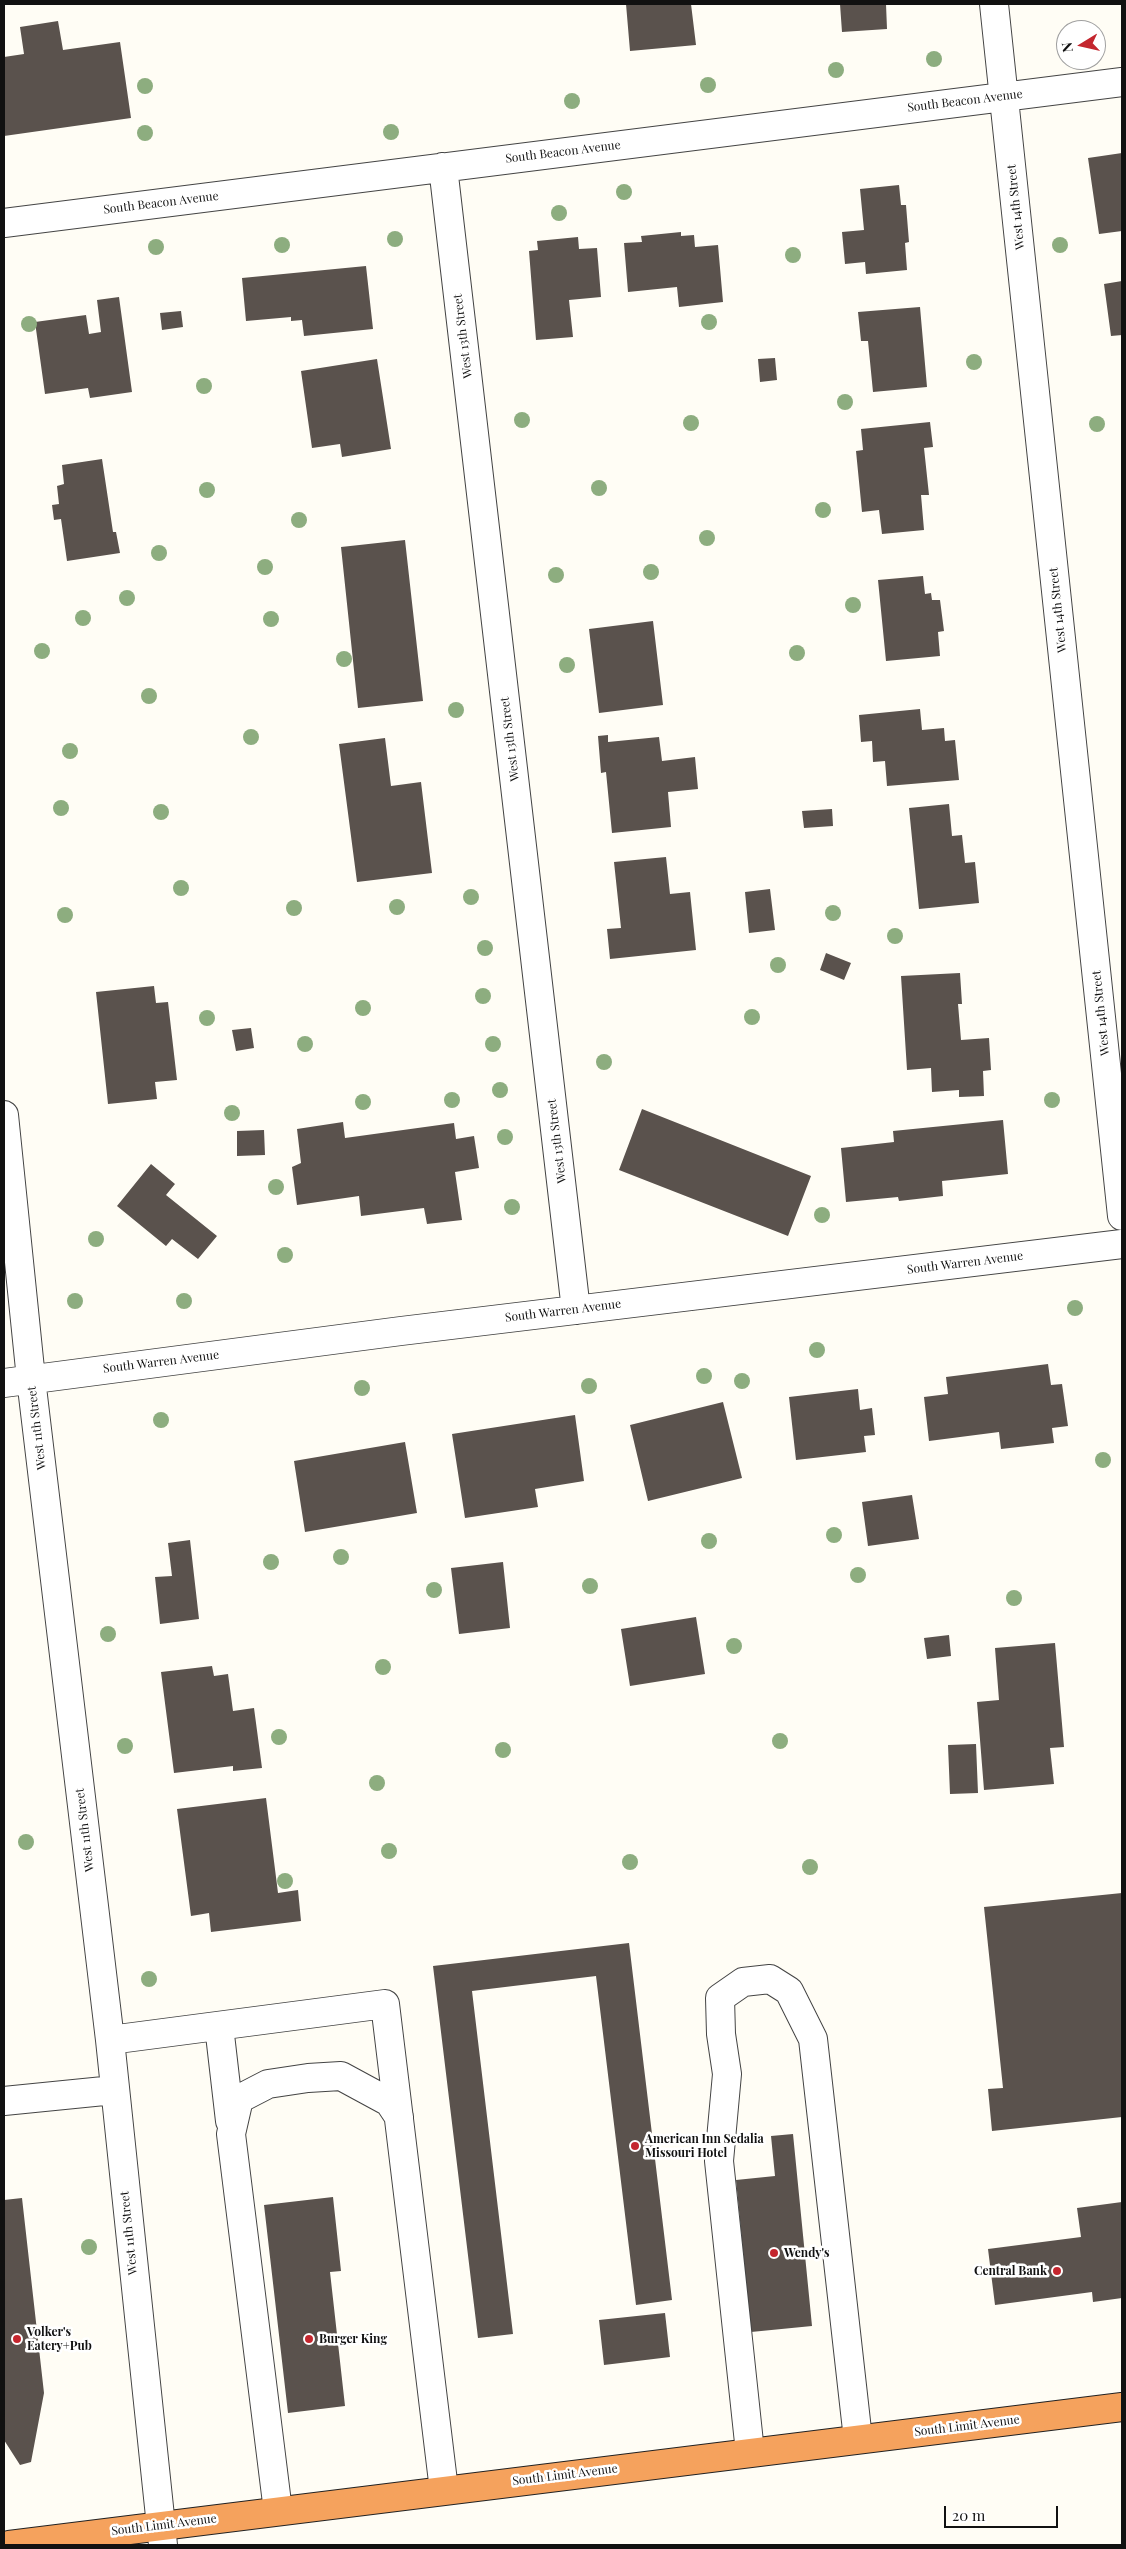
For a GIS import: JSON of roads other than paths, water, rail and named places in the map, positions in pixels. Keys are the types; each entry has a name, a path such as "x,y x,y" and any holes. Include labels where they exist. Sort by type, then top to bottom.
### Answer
{"highway":[{"name":"South Limit Avenue","path":"9,2545 162,2535 278,2511 1122,2407"}],"street":[{"name":"West 14th Street","path":"994,4 1122,1216"},
{"name":"South Beacon Avenue","path":"4,223 1122,82"},
{"name":"West 13th Street","path":"443,167 576,1310"},
{"name":"West 11th Street","path":"4,1115 31,1379 110,2040 162,2535"},
{"name":"South Warren Avenue","path":"4,1382 1122,1244"},
{"path":"750,2452 720,2161 727,2074 720,2034 720,1998 743,1982 770,1979 789,1991 813,2039 858,2439"},
{"path":"110,2040 385,2004 444,2490"},
{"path":"219,2026 278,2511"},
{"path":"231,2134 238,2098 268,2084 308,2078 340,2076 389,2102 399,2117"},
{"path":"4,2101 114,2090"}],"place":[{"name":"American Inn Sedalia Missouri Hotel","path":"635,2146"},
{"name":"Wendy's","path":"774,2253"},
{"name":"Central Bank","path":"1057,2271"},
{"name":"Volker's Eatery+Pub","path":"17,2339"},
{"name":"Burger King","path":"309,2339"}]}
